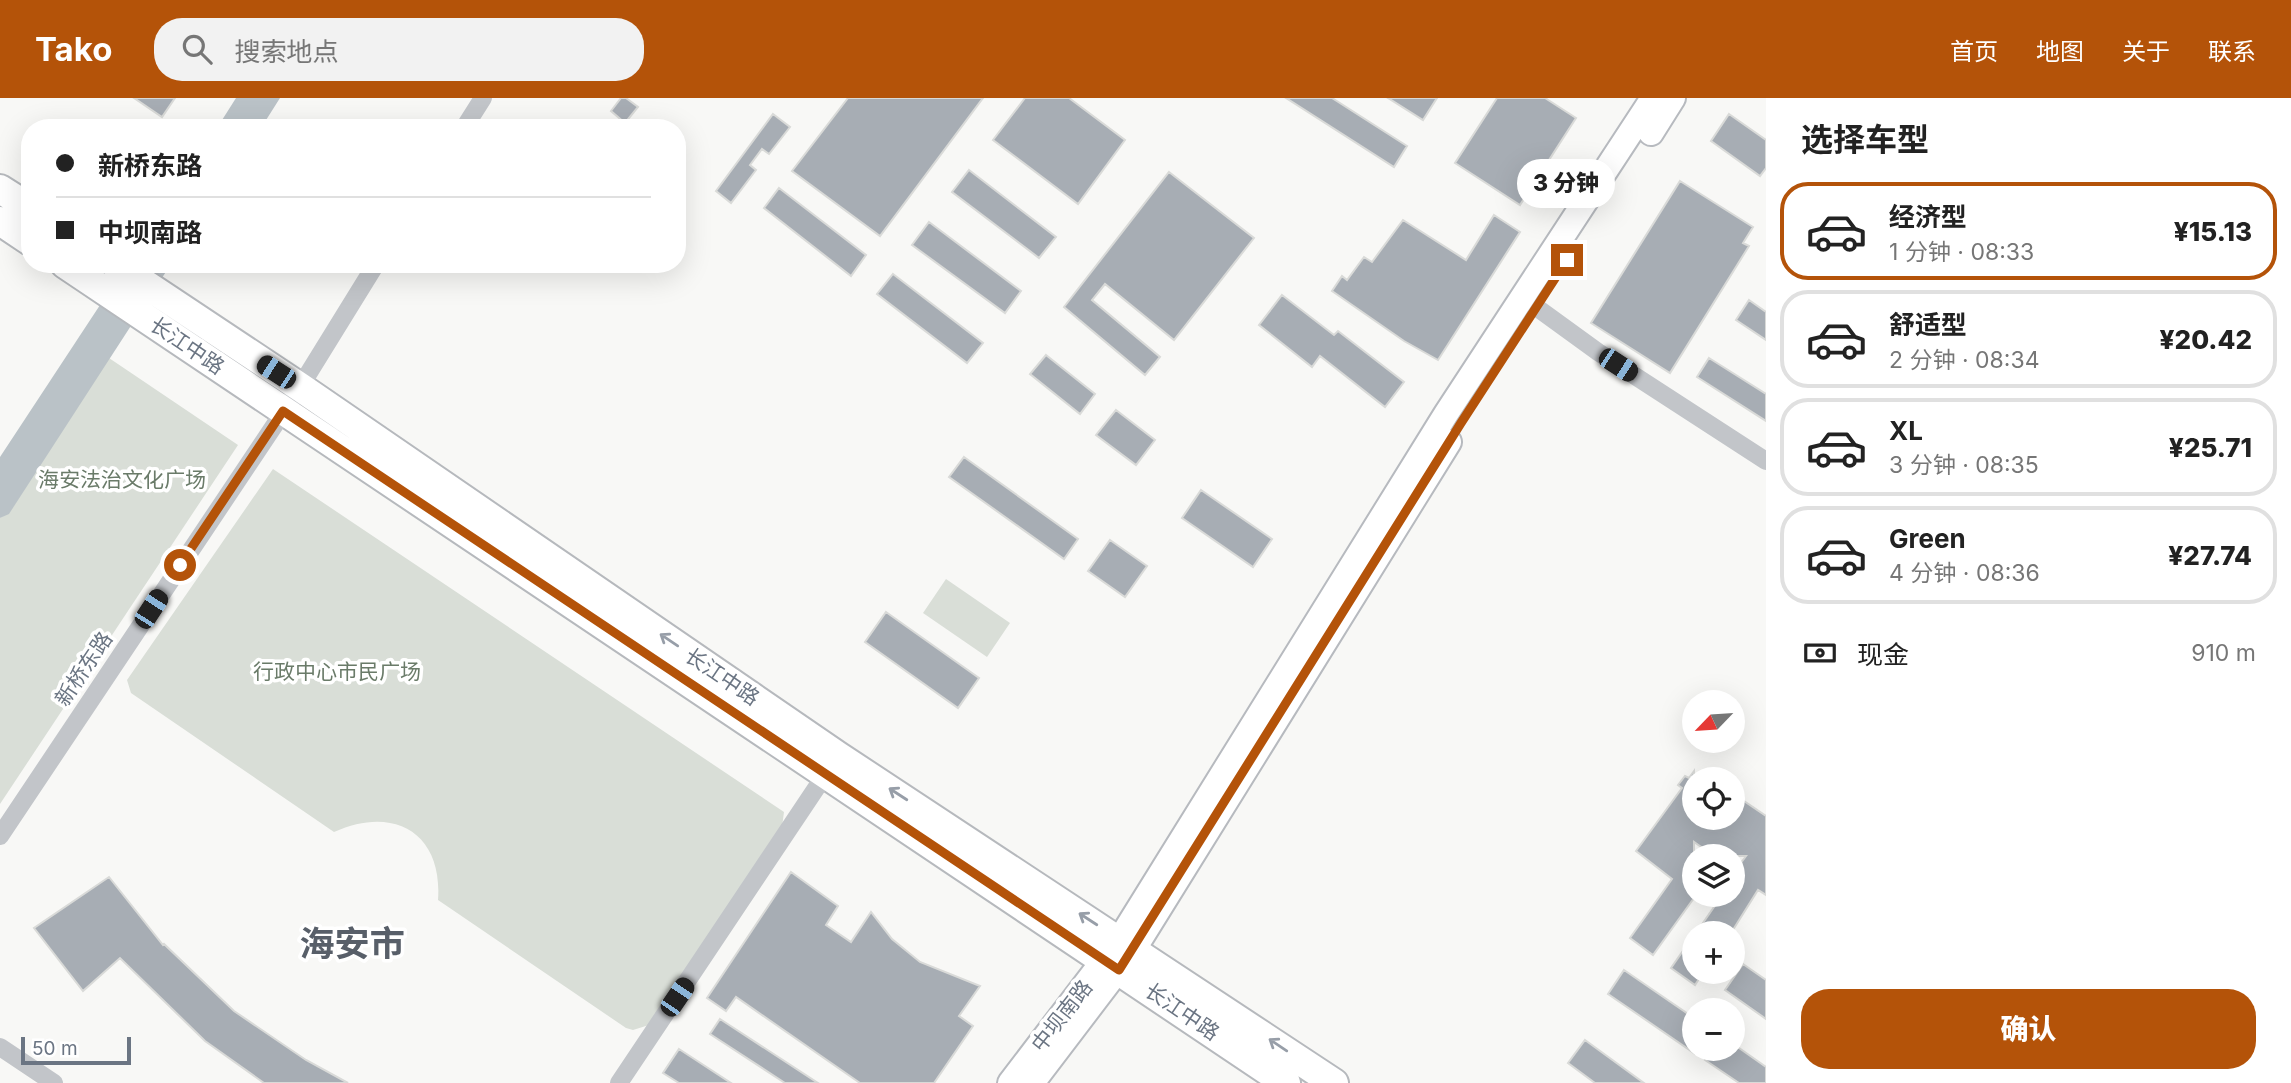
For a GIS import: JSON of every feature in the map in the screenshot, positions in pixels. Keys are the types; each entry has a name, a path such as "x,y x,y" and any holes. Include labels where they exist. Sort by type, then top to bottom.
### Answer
{"main road":[{"name":"中坝南路","path":"1010,1083 1120,954 1446,414 1653,98"},
{"name":"中坝南路","path":"1032,1083 1120,954 1673,98"},
{"path":"0,189 21,202"},
{"path":"0,221 21,235"},
{"name":"长江中路","path":"111,273 283,411 1120,954 1334,1083"},
{"name":"长江中路","path":"153,307 300,387 832,765"},
{"name":"长江中路","path":"1120,954 1286,1083"}],"street":[{"path":"470,119 484,98"},
{"name":"新桥东路","path":"0,836 300,387 370,273"},
{"path":"1536,307 1598,352 1766,461"},
{"path":"619,1083 832,765"},
{"path":"0,1046 54,1083"}],"green space":[{"name":"海安法治文化广场","path":"109,358 238,445 0,804 0,518 9,513"},
{"name":"行政中心市民广场","path":"273,469 784,812 782,827 649,1025 633,1030 626,1028 438,900 437,876 432,857 423,841 410,830 394,824 376,822 356,824 334,832 131,693 127,680"},
{"path":"946,579 1010,623 987,657 923,613"}],"shaded area":[{"path":"236,98 280,98 267,119 223,119"},
{"path":"121,273 165,273 9,514 0,518 0,457"}],"building":[{"path":"134,98 175,98 162,117"},
{"path":"621,98 626,98 638,107 628,119 620,119 611,111"},
{"path":"848,98 983,98 880,236 792,171"},
{"path":"1025,98 1069,98 1125,140 1078,204 993,140"},
{"path":"1286,98 1332,98 1407,146 1394,167"},
{"path":"1388,98 1437,98 1423,120"},
{"path":"1497,98 1545,98 1576,118 1520,205 1455,163"},
{"path":"773,114 790,127 769,154 762,149 750,165 756,170 731,203 716,191"},
{"path":"1729,114 1766,140 1766,168 1760,176 1711,141"},
{"path":"969,170 1056,237 1039,258 952,192"},
{"path":"1169,172 1254,238 1174,340 1105,284 1092,300 1160,357 1145,375 1064,307"},
{"path":"1680,181 1753,227 1743,243 1749,246 1670,373 1591,323"},
{"path":"779,188 866,255 851,276 764,208"},
{"path":"1494,215 1520,232 1438,360 1404,341 1332,291 1342,276 1347,280 1364,257 1372,262 1403,220 1466,260"},
{"path":"929,222 1021,291 1005,313 912,245"},
{"path":"893,274 983,343 967,363 877,294"},
{"path":"1282,295 1334,335 1338,331 1404,382 1385,407 1320,356 1312,367 1259,325"},
{"path":"1749,300 1766,312 1766,340 1736,320"},
{"path":"1046,355 1095,394 1080,414 1030,374"},
{"path":"1709,358 1766,394 1766,421 1697,377"},
{"path":"1116,410 1155,440 1136,465 1096,435"},
{"path":"964,457 1078,539 1064,559 949,477"},
{"path":"1201,490 1272,539 1253,567 1182,518"},
{"path":"1110,540 1147,566 1125,597 1088,571"},
{"path":"886,612 979,678 958,708 865,642"},
{"path":"1682,788 1682,830 1745,830 1745,802 1766,816 1766,895 1758,890 1739,921 1704,921 1714,907 1745,907 1745,844 1682,844 1682,907 1688,907 1653,955 1630,938 1672,879 1636,851"},
{"path":"791,872 838,906 826,925 851,942 871,912 892,939 920,962 980,986 959,1016 973,1026 934,1083 860,1083 736,997 726,1011 707,998"},
{"path":"109,877 163,945 234,1011 306,1060 348,1083 264,1083 205,1041 120,958 83,991 34,928"},
{"path":"1682,952 1682,976 1671,968"},
{"path":"1745,965 1766,980 1766,1019 1745,1004 1745,998 1736,998 1725,990 1729,984 1745,984"},
{"path":"1624,970 1682,1010 1682,1045 1608,994"},
{"path":"720,1019 818,1083 785,1083 710,1034"},
{"path":"1585,1040 1644,1083 1595,1083 1568,1063"},
{"path":"679,1049 731,1083 679,1083 663,1073"},
{"path":"1745,1052 1766,1067 1766,1083 1739,1083 1706,1061 1745,1061"}],"district":[{"name":"海安市","path":"352,944"}],"route":[{"path":"180,565 283,411 1119,970 1461,423 1567,260"}]}
